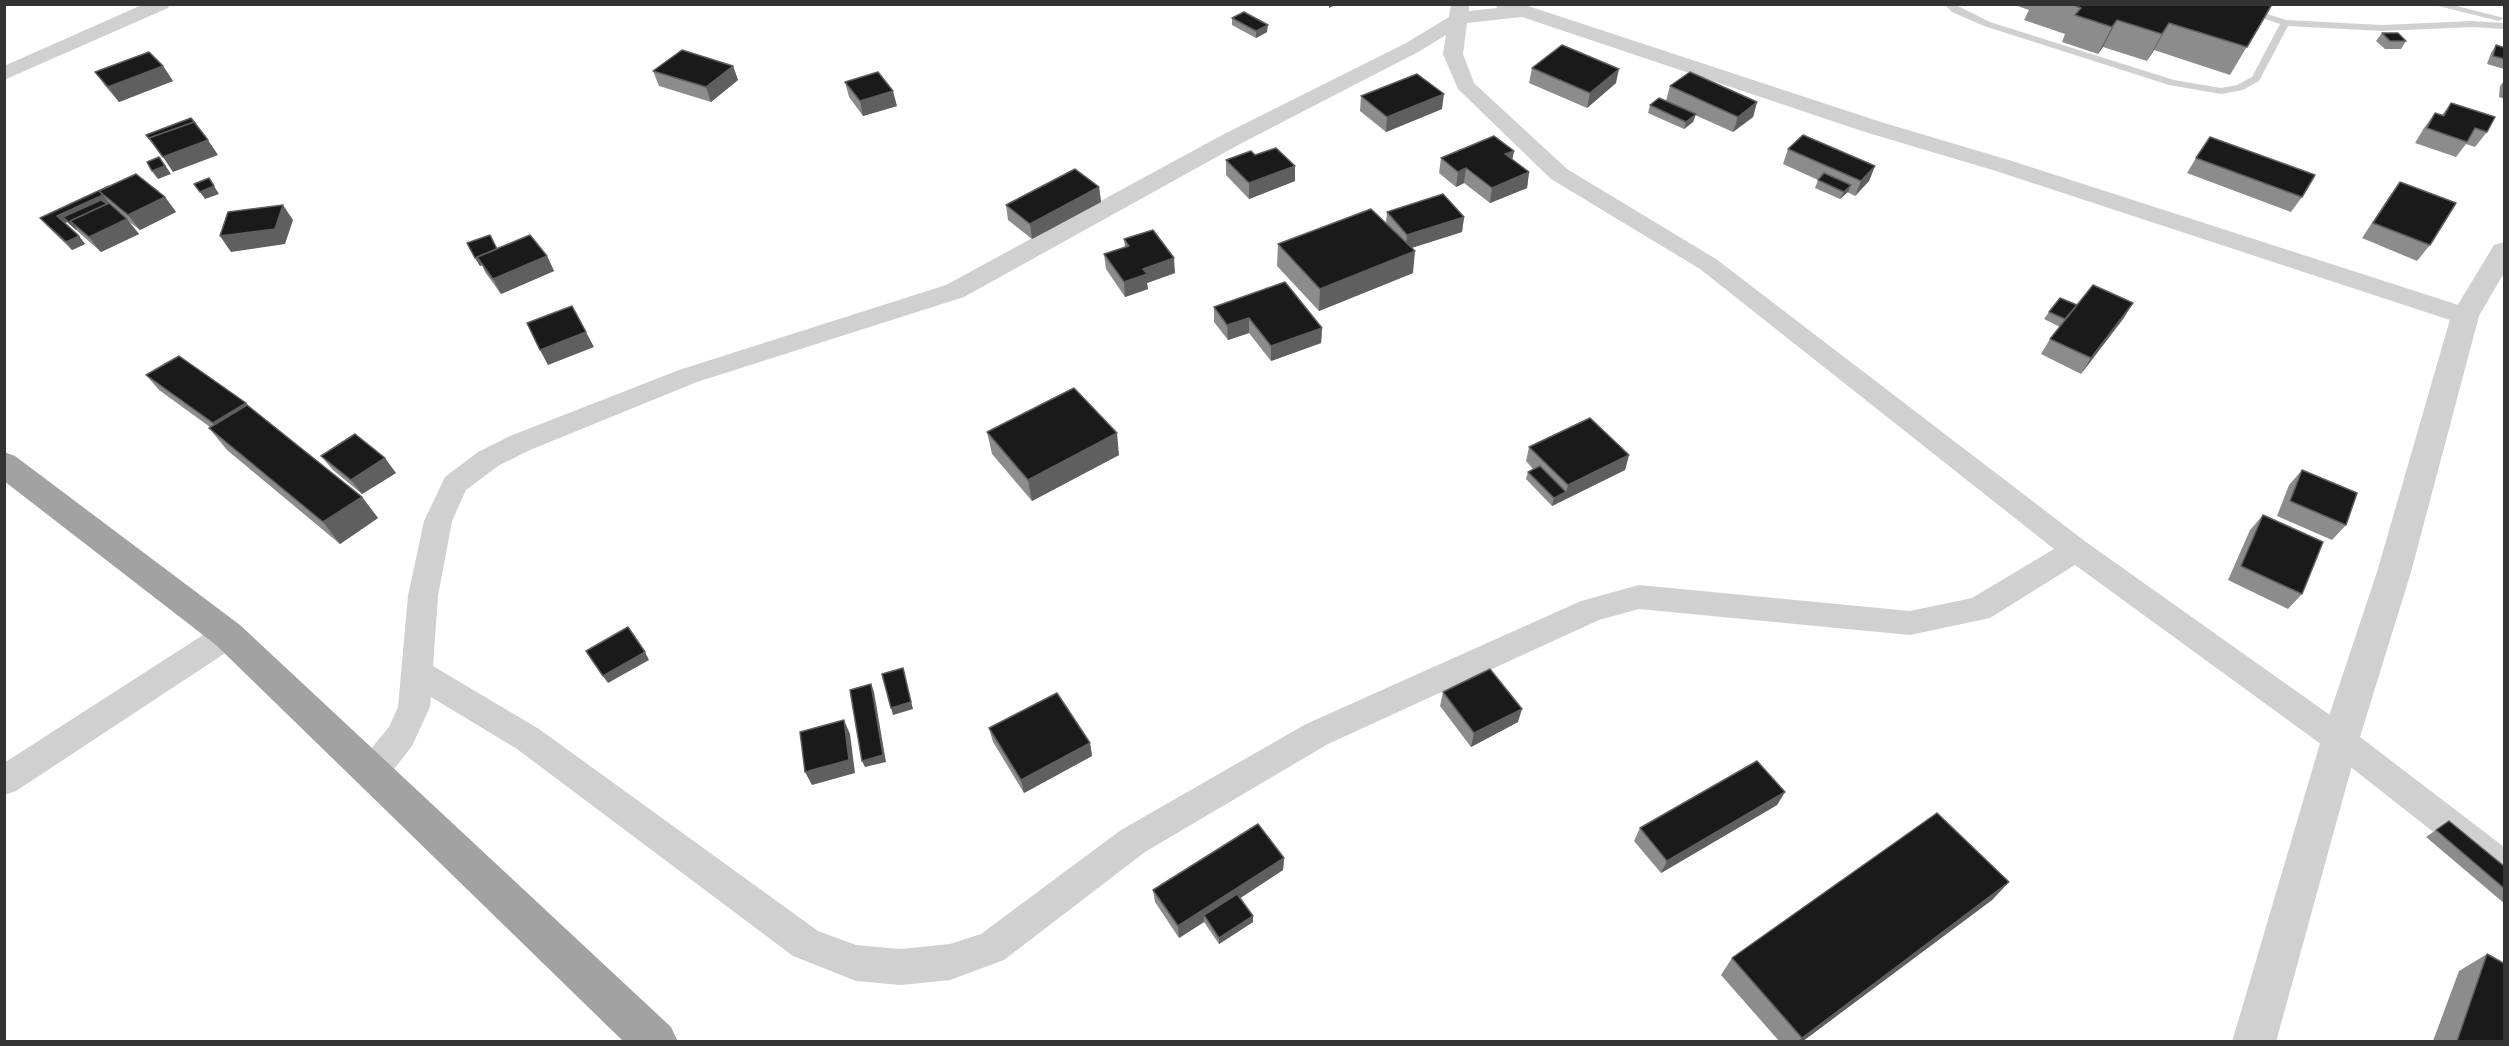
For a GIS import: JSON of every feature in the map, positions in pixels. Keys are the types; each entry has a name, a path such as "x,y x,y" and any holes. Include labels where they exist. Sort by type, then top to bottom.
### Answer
{"highway":[{"path":"4,464 228,635 656,1041"}],"street":[{"path":"4,74 160,4"},
{"path":"1460,11 1510,8 1873,127 2004,166 2465,316"},
{"path":"372,772 401,736 414,707 423,596 438,521 455,484 488,459 520,443 688,376 954,291 1232,140 1428,58 1460,11"},
{"path":"1460,11 1453,54 1465,85"},
{"path":"1428,58 1465,85 1558,174 1708,264 2076,550 2340,740 2505,867"},
{"path":"2254,1041 2340,740 2394,572 2465,316 2505,251"},
{"path":"416,672 528,739 806,944 856,963 901,967 950,962 991,948 1133,841 1317,734 1592,610 1639,597 1910,622 1979,609 2076,550"},
{"path":"4,781 228,635"}],"lane":[{"path":"1948,4 1955,10 1987,24 2161,80 2221,90 2240,88 2256,79 2285,23"},
{"path":"2226,4 2285,23 2382,28 2472,24 2505,26"},
{"path":"2434,4 2505,20"}],"building":[{"path":"2071,4 2265,4 2271,6 2247,47 2169,23 2162,34 2117,20 2112,27 2075,15 2081,8"},
{"path":"1244,12 1268,25 1256,31 1232,18"},
{"path":"2382,33 2398,33 2406,41 2390,41"},
{"path":"1562,45 1619,69 1590,93 1532,68"},
{"path":"2496,45 2505,48 2505,59 2493,56"},
{"path":"682,50 733,66 706,87 653,71"},
{"path":"149,52 163,66 108,87 95,72"},
{"path":"878,72 893,91 860,101 845,82"},
{"path":"1690,72 1757,102 1738,117 1670,86"},
{"path":"1417,74 1444,94 1387,117 1361,96"},
{"path":"1659,98 1696,114 1686,122 1650,105"},
{"path":"2451,103 2495,117 2487,132 2475,128 2467,142 2427,128 2435,113 2444,116"},
{"path":"191,118 196,124 194,122 149,138 153,143 146,135"},
{"path":"194,122 208,140 163,157 149,138"},
{"path":"1803,135 1875,166 1861,181 1788,149"},
{"path":"1494,136 1514,151 1505,154 1529,172 1492,188 1466,168 1458,172 1441,158"},
{"path":"2210,137 2315,175 2302,197 2196,158"},
{"path":"1276,148 1295,166 1249,183 1226,160 1251,151 1255,155"},
{"path":"159,157 165,166 152,171 147,162"},
{"path":"1075,169 1099,187 1030,224 1006,205"},
{"path":"1824,173 1851,185 1844,192 1818,180"},
{"path":"136,174 165,197 128,215 99,191"},
{"path":"209,178 214,186 200,192 194,184"},
{"path":"2400,182 2456,203 2430,245 2373,223"},
{"path":"109,186 99,191 103,195 57,216 79,236 66,242 40,218"},
{"path":"1443,194 1464,217 1407,235 1387,212"},
{"path":"101,200 107,204 70,221 76,229 63,217"},
{"path":"109,203 127,219 89,237 70,221"},
{"path":"283,205 275,229 220,236 228,212"},
{"path":"1371,209 1415,251 1320,289 1278,244"},
{"path":"1153,230 1174,258 1143,269 1147,274 1124,282 1104,254 1129,246 1124,239"},
{"path":"490,235 497,249 475,258 467,243"},
{"path":"530,235 547,256 493,279 477,257"},
{"path":"1285,282 1322,328 1271,346 1249,318 1227,325 1214,307"},
{"path":"2093,285 2133,303 2091,358 2050,339"},
{"path":"2060,298 2077,305 2065,319 2049,312"},
{"path":"572,306 586,332 540,350 527,323"},
{"path":"179,356 246,403 213,423 146,375"},
{"path":"1074,388 1117,433 1028,480 987,432"},
{"path":"247,405 362,497 323,522 209,428"},
{"path":"1590,418 1629,455 1568,485 1529,447"},
{"path":"355,434 385,458 351,480 321,456"},
{"path":"1540,466 1566,492 1554,498 1528,472"},
{"path":"2302,470 2357,493 2346,525 2290,501"},
{"path":"2263,515 2323,542 2302,594 2241,566"},
{"path":"628,627 645,652 603,676 586,651"},
{"path":"903,668 911,702 891,708 882,674"},
{"path":"1490,669 1522,709 1474,733 1443,692"},
{"path":"871,684 883,755 862,761 850,690"},
{"path":"1057,693 1090,743 1021,780 989,728"},
{"path":"844,720 849,760 805,772 800,732"},
{"path":"1757,761 1785,792 1667,861 1640,828"},
{"path":"1937,813 2009,882 1802,1038 1732,958"},
{"path":"2449,821 2505,867 2505,889 2436,830"},
{"path":"1258,824 1284,858 1178,926 1153,890"},
{"path":"1237,894 1253,916 1219,938 1204,915"},
{"path":"2487,954 2505,964 2505,1041 2457,1041"}]}
